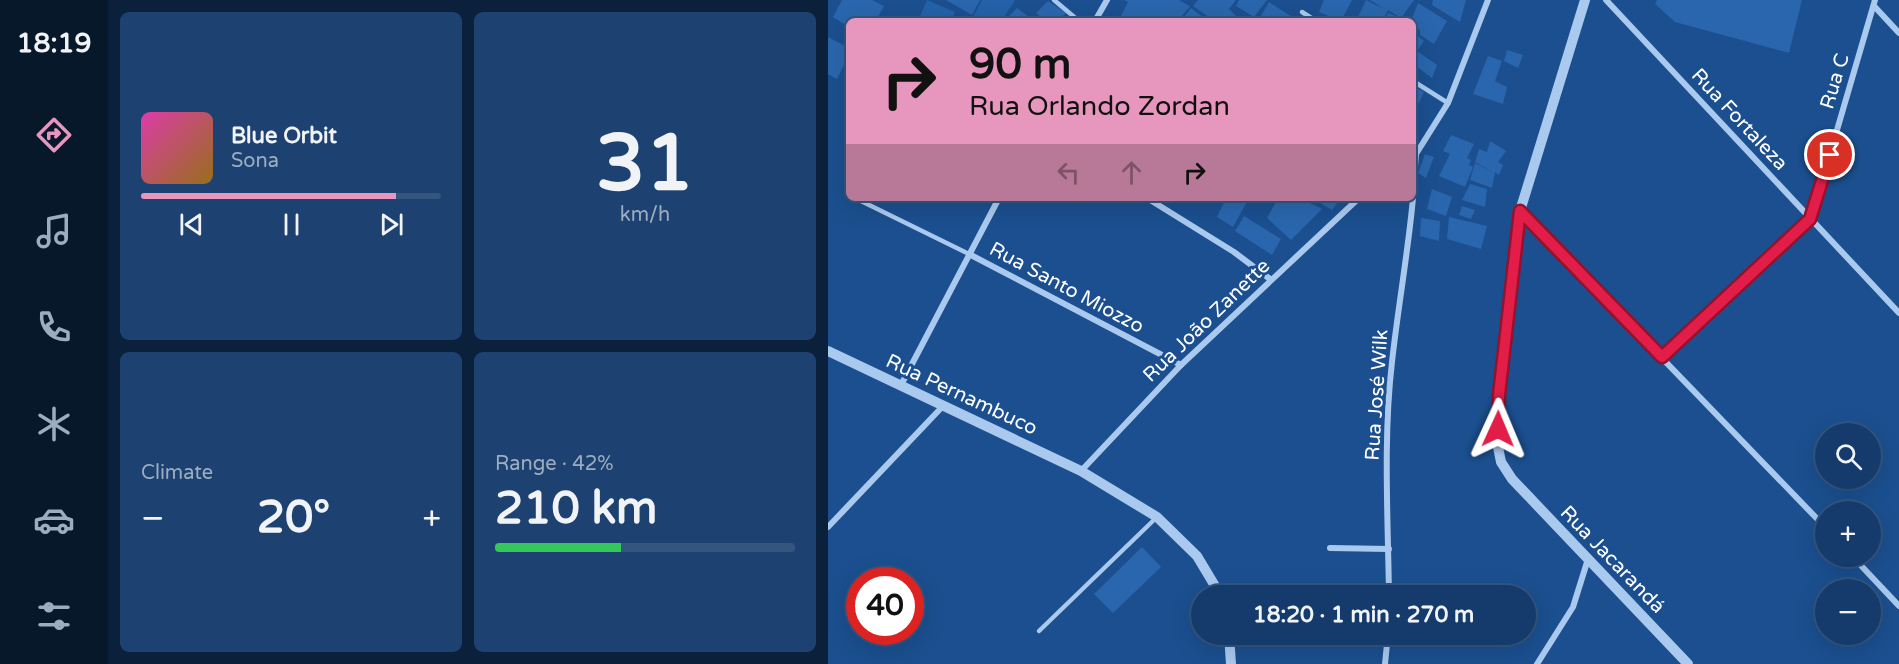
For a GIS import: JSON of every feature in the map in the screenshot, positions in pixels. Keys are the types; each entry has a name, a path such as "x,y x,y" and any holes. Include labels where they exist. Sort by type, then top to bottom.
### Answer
{"street":[{"path":"1097,18 1107,0"},
{"path":"1416,152 1448,103 1488,0"},
{"name":"Rua Jacarandá","path":"1585,0 1520,211 1499,395 1498,447 1501,462 1512,479 1688,664"},
{"name":"Rua Fortaleza","path":"1606,0 1899,313"},
{"path":"1875,3 1899,33"},
{"name":"Rua C","path":"1810,219 1875,3"},
{"path":"901,385 997,201"},
{"path":"1152,201 1234,252 1270,279"},
{"name":"Rua João Zanette","path":"1081,471 1181,365 1356,201"},
{"name":"Rua José Wilk","path":"1389,585 1388,415 1392,362 1408,253 1413,201"},
{"path":"1520,211 1815,517"},
{"path":"1662,357 1810,219"},
{"name":"Rua Santo Miozzo","path":"969,254 1181,365"},
{"name":"Rua Pernambuco","path":"828,351 1081,471 1157,517 1197,556 1214,585"},
{"path":"828,527 944,405"},
{"path":"1330,548 1389,549"},
{"path":"1538,664 1573,607 1588,559"},
{"path":"1862,567 1899,606"},
{"path":"1230,645 1231,664"},
{"path":"1385,664 1387,645"}],"lane":[{"path":"1054,0 1075,18"},
{"path":"1302,12 1311,18"},
{"path":"1416,83 1448,103"},
{"path":"861,201 969,254"},
{"path":"1039,631 1157,517"}],"shaded area":[{"path":"927,0 955,12 952,18 919,18"},
{"path":"982,0 1015,1 1003,18 973,17"}],"building":[{"path":"842,0 872,0 884,6 878,18 846,18 846,25 833,17"},
{"path":"946,0 980,0 972,15"},
{"path":"1124,0 1179,0 1190,6 1180,18 1120,18 1128,2"},
{"path":"1198,0 1236,0 1229,9 1238,18 1211,18 1193,6"},
{"path":"1239,0 1267,0 1254,17 1236,6"},
{"path":"1324,0 1352,0 1343,18 1334,18 1319,12"},
{"path":"1366,0 1384,9 1370,0 1414,0 1401,18 1388,10 1384,18 1357,18"},
{"path":"1433,0 1466,0 1460,22 1432,5"},
{"path":"1657,0 1802,0 1789,53 1675,22 1655,4"},
{"path":"1048,1 1066,13 1061,18 1042,18 1036,13"},
{"path":"1269,2 1294,18 1260,18"},
{"path":"1418,3 1447,21 1434,44 1420,35 1420,30 1416,28 1416,18 1412,18"},
{"path":"1017,8 1030,18 1007,18"},
{"path":"1191,8 1204,18 1183,18"},
{"path":"1388,13 1401,18 1386,18"},
{"path":"1416,34 1424,41 1417,51 1437,65 1432,78 1416,66"},
{"path":"828,37 846,46 846,61 837,79 828,74"},
{"path":"1507,50 1523,55 1518,68 1504,61"},
{"path":"1488,56 1502,61 1495,81 1507,87 1503,104 1473,94"},
{"path":"1416,88 1424,92 1419,103 1416,101"},
{"path":"1451,135 1474,144 1467,158 1471,160 1469,165 1473,167 1465,187 1439,176 1450,154 1443,151"},
{"path":"1490,141 1506,151 1498,162 1503,165 1499,175 1495,172 1492,188 1470,180 1475,163 1493,172 1475,162 1479,149 1487,152"},
{"path":"1425,154 1434,157 1426,178 1418,173"},
{"path":"1470,184 1487,189 1485,207 1462,200"},
{"path":"1432,189 1452,197 1446,216 1427,209"},
{"path":"1225,201 1247,201 1233,227 1217,217"},
{"path":"1276,201 1306,201 1322,209 1291,240 1267,218"},
{"path":"1317,201 1339,201 1332,210"},
{"path":"1462,206 1475,210 1471,219 1459,215"},
{"path":"1244,216 1281,239 1272,255 1235,231"},
{"path":"1449,217 1487,226 1481,249 1447,239"},
{"path":"1421,218 1440,221 1439,241 1420,236"},
{"path":"1142,547 1161,567 1113,613 1094,594"}],"route":[{"path":"1498,429 1499,395 1520,211 1662,357 1810,219 1830,155"}]}
